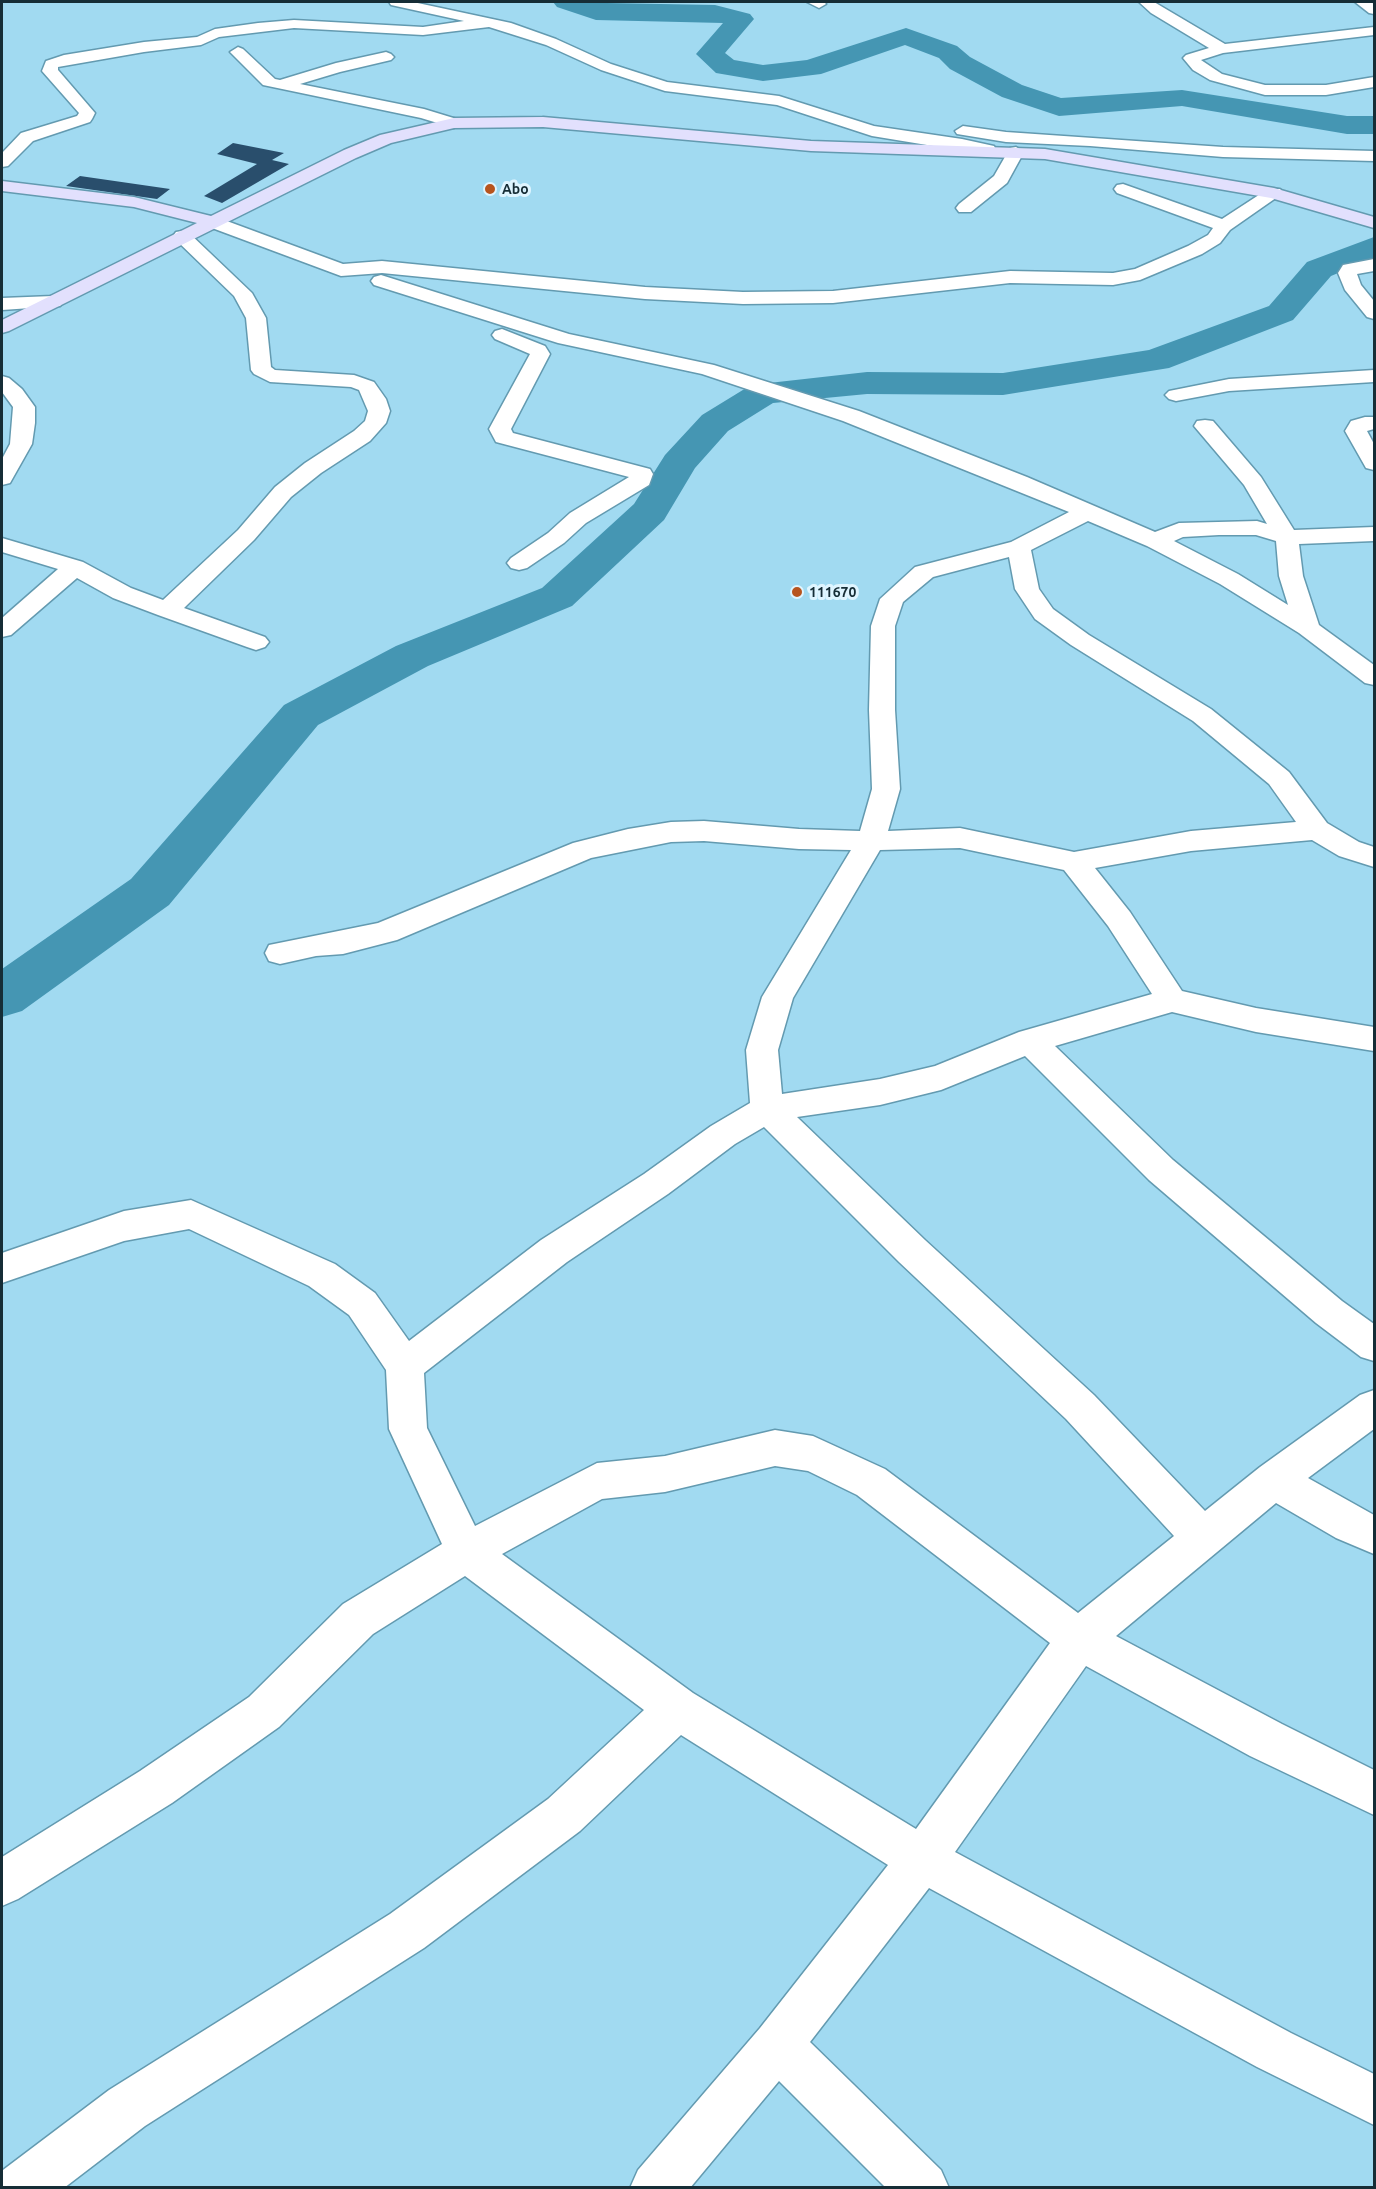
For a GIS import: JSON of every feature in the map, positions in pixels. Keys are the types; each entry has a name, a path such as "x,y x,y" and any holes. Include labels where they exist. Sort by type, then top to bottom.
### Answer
{"main road":[{"path":"2,327 210,221 350,154 386,139 454,123 543,122 811,146 1045,153 1274,193 1374,223"},
{"path":"2,186 134,202 210,221"},
{"path":"2,197 118,211 146,218 182,236"}],"street":[{"path":"396,2 428,9 445,7 465,16 492,22 551,42 606,67 665,86 779,101 872,131 988,150"},
{"path":"1146,2 1222,49"},
{"path":"1362,2 1374,10"},
{"path":"2,162 27,137 84,119 87,113 50,70 51,64 144,46 205,40 215,33 258,27 294,24 423,31 492,22"},
{"path":"1374,32 1222,49 1191,58 1198,67 1215,77 1265,90 1326,90 1374,82"},
{"path":"238,52 269,82 281,86 424,114 454,123"},
{"path":"281,86 336,68 386,57"},
{"path":"916,137 938,132 958,131 1006,137 1090,141 1241,154 1374,156"},
{"path":"964,208 1001,179 1016,152"},
{"path":"1123,189 1224,226"},
{"path":"341,270 382,267 645,293 743,298 833,297 1010,277 1113,279 1140,274 1196,250 1214,239 1224,226 1274,193"},
{"path":"210,221 341,270 566,339 707,369 851,416 1019,482 1155,541 1229,579 1308,628 1374,677"},
{"path":"167,610 246,535 283,492 313,468 362,436 375,423 379,411 367,386 354,381 270,376 261,370 256,318 242,292 182,236"},
{"path":"1374,266 1350,269 1347,273 1352,286 1374,313"},
{"path":"425,294 447,314 538,350 540,354 500,429 504,437 518,443 642,474 641,480 578,518 556,538 519,563"},
{"path":"2,304 53,302"},
{"path":"1176,395 1228,385 1374,376"},
{"path":"2,382 15,393 24,407 21,444 2,477"},
{"path":"1374,423 1365,423 1356,431 1374,463"},
{"path":"1205,426 1253,482 1287,537 1291,576 1308,628"},
{"path":"1088,512 1019,547 924,572 892,599 884,626 882,710 886,789 871,841 778,997 762,1050 767,1109 912,1251 1080,1407 1202,1537"},
{"path":"1155,541 1179,530 1219,528 1257,528 1287,537 1374,534"},
{"path":"2,545 75,567 122,593 256,642"},
{"path":"1019,547 1027,589 1044,614 1080,640 1202,715 1279,778 1317,830 1349,849 1374,857"},
{"path":"2,630 75,567"},
{"path":"280,953 316,945 343,943 386,932 583,850 671,832 704,831 799,839 871,841 960,838 1074,862 1191,841 1317,830"},
{"path":"1074,862 1119,919 1172,1000"},
{"path":"405,1366 554,1251 656,1184 723,1135 767,1109 880,1092 941,1077 1030,1041 1172,1000 1256,1020 1374,1039"},
{"path":"1030,1041 1161,1170 1329,1312 1374,1346"},
{"path":"2,1268 124,1226 191,1214 322,1275 362,1304 405,1366 408,1429 466,1552 678,1708 922,1859 1274,2050 1374,2100"},
{"path":"656,2187 777,2045 922,1859 1079,1639 1274,1480 1374,1407"},
{"path":"2,1883 156,1787 264,1712 358,1619 466,1552 597,1481 665,1474 775,1448 813,1454 871,1482 1079,1639 1266,1740 1374,1793"},
{"path":"1274,1480 1350,1524 1374,1535"},
{"path":"21,2187 127,2108 407,1931 564,1815 678,1708"},
{"path":"777,2045 923,2187"}],"building":[{"path":"233,143 284,153 272,160 289,164 222,203 204,196 257,164 217,154"},
{"path":"80,176 170,189 157,199 66,186"}],"waterway":[{"path":"566,2 596,12 715,13 741,19 709,54 726,67 763,73 811,68 906,36 948,52 960,63 1012,91 1059,107 1182,98 1347,125 1374,125"},
{"path":"2,997 150,892 301,715 412,656 557,597 650,511 679,463 715,423 764,393 867,383 1003,384 1156,360 1281,313 1319,269 1374,247"}],"place":[{"name":"Abo","path":"490,189"},
{"name":"111670","path":"797,592"}]}
